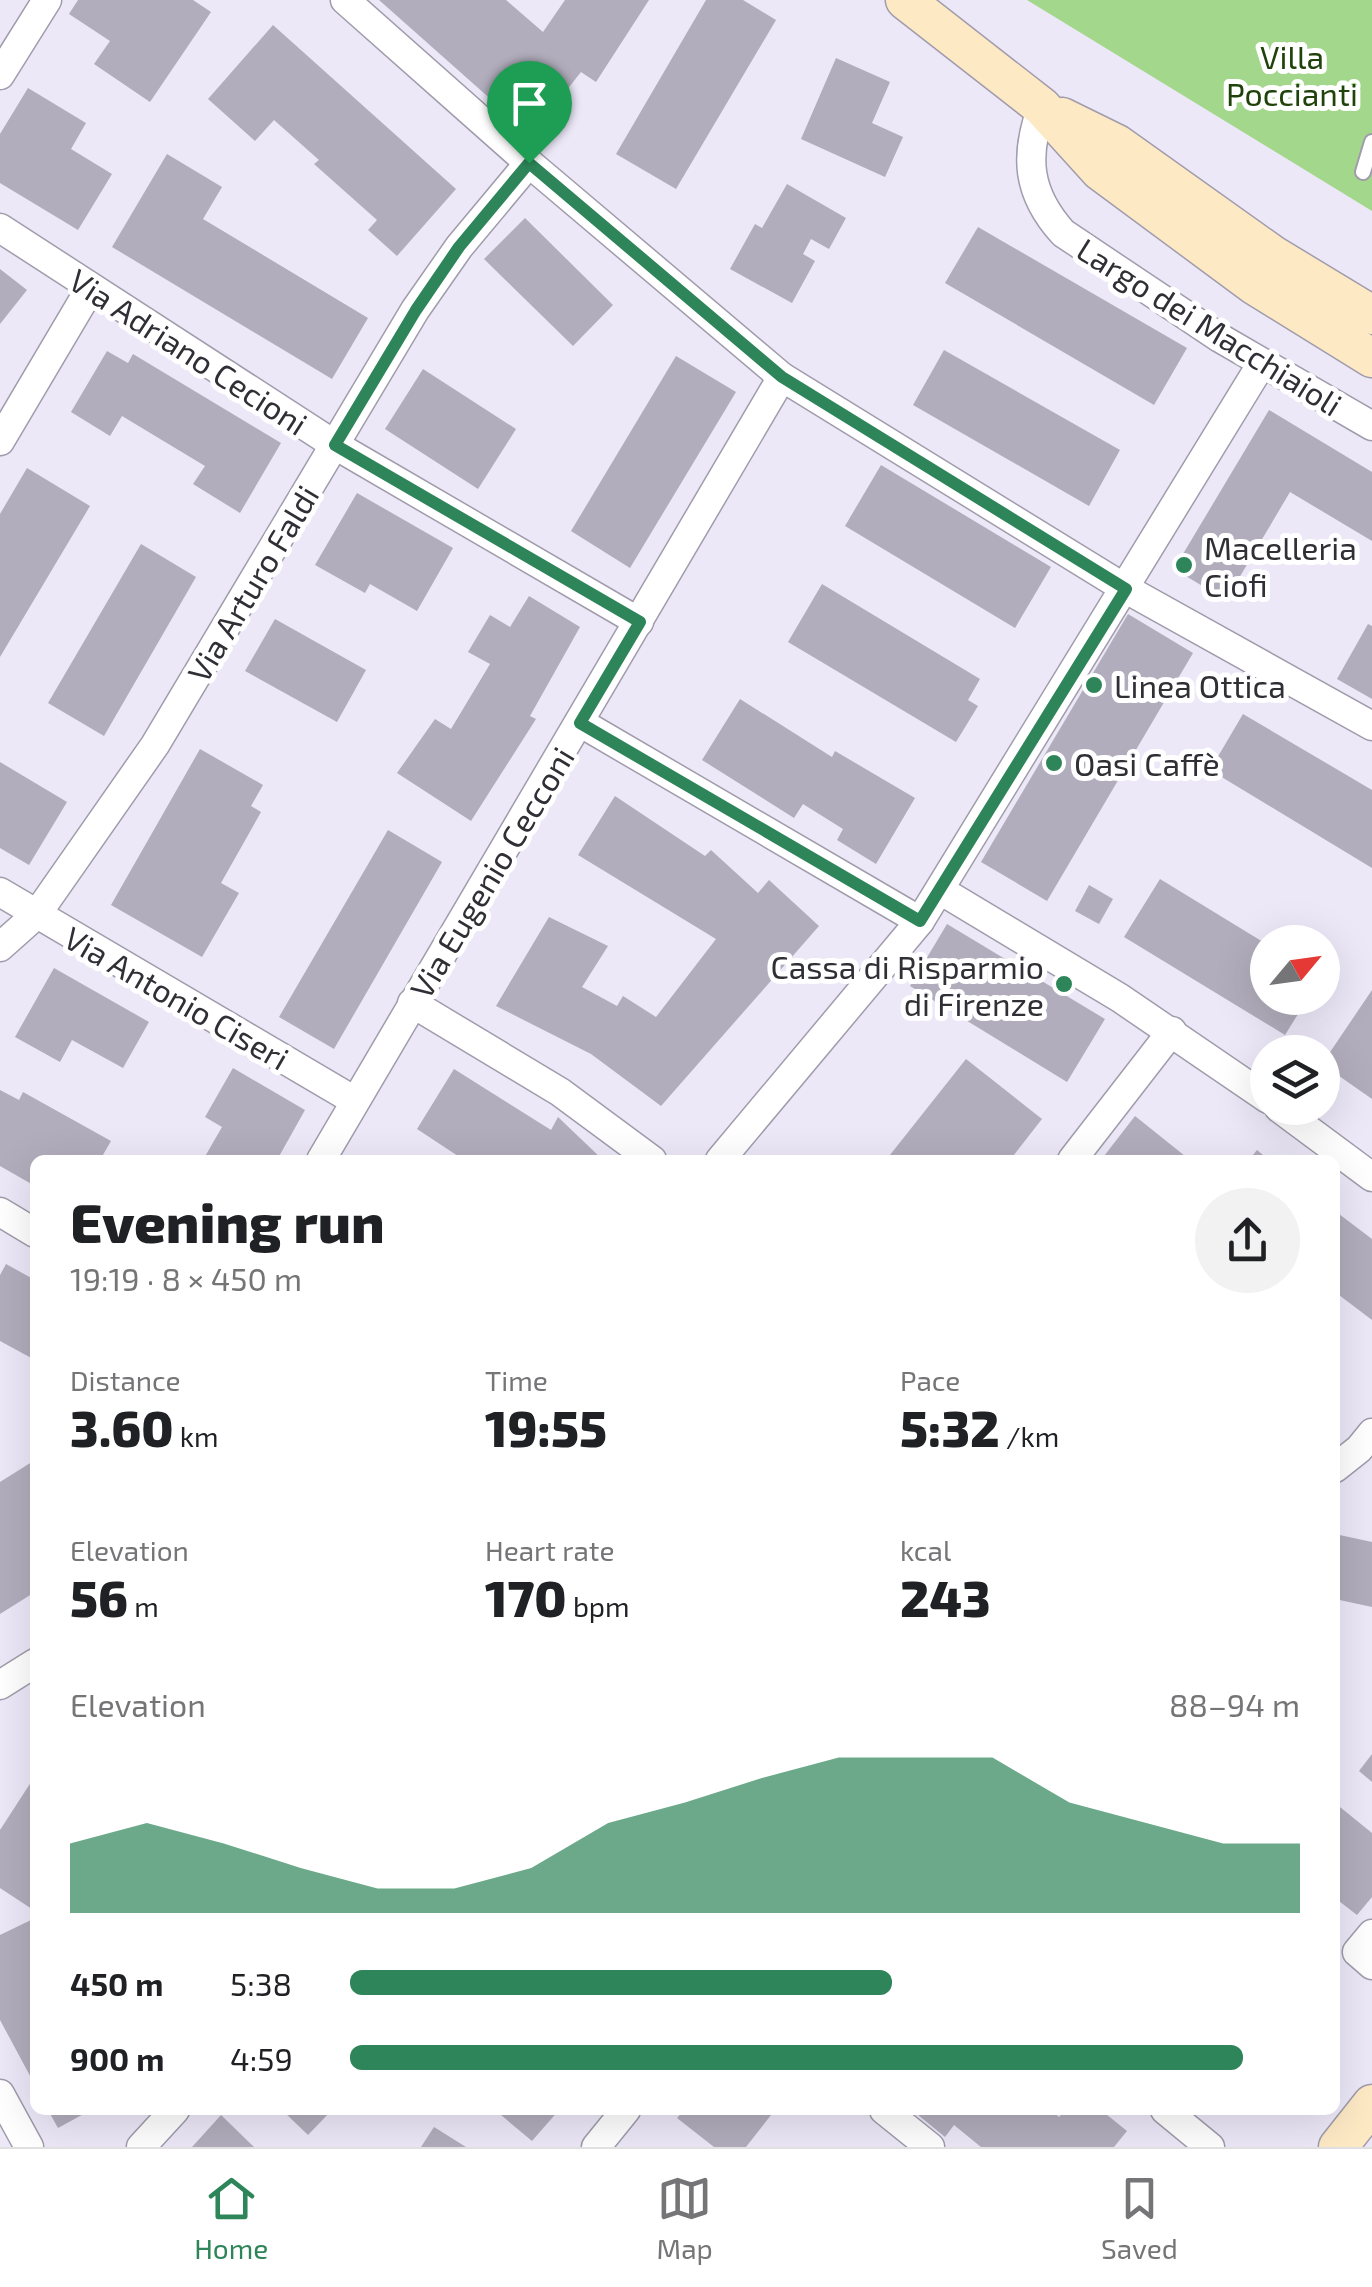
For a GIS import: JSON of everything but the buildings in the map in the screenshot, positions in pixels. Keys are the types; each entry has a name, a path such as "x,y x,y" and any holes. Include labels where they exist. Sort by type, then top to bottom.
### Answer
{"main road":[{"path":"905,0 1042,107 1100,171 1254,285 1372,358"},
{"path":"1042,107 1116,144 1273,255 1372,315"},
{"path":"1338,2147 1372,2104"}],"street":[{"path":"0,75 47,0"},
{"path":"345,0 529,163 782,377 1126,589 1372,726"},
{"name":"Largo dei Macchiaioli","path":"1042,107 1032,136 1030,158 1037,192 1055,224 1079,244 1262,363 1372,426"},
{"name":"Via Arturo Faldi","path":"0,947 37,914 155,746 416,310 459,247 529,163"},
{"name":"Via Adriano Cecioni","path":"0,228 335,445 640,622"},
{"path":"0,441 90,289"},
{"path":"724,1155 920,921 1262,363"},
{"name":"Via Eugenio Cecconi","path":"324,1155 782,377"},
{"path":"580,723 920,921"},
{"path":"940,890 1172,1032 1250,1086"},
{"name":"Via Antonio Ciseri","path":"0,892 355,1101"},
{"path":"412,1003 560,1092 646,1155"},
{"path":"1076,1155 1172,1032"},
{"path":"1302,1125 1372,1177"},
{"path":"0,1212 30,1230"},
{"path":"1340,1465 1368,1447"},
{"path":"0,1686 30,1666"},
{"path":"1372,1934 1357,1952 1372,1965"},
{"path":"0,2094 29,2147"},
{"path":"141,2147 170,2115"},
{"path":"596,2147 622,2115"},
{"path":"890,2115 930,2147"},
{"path":"1171,2115 1210,2147"}],"lane":[{"path":"1363,172 1372,142"}],"green space":[{"name":"Villa Poccianti","path":"1027,0 1372,0 1372,211"}],"place":[{"name":"Macelleria Ciofi","path":"1184,565"},
{"name":"Linea Ottica","path":"1094,685"},
{"name":"Oasi Caffè","path":"1054,763"},
{"name":"Cassa di Risparmio di Firenze","path":"1064,984"}],"route":[{"path":"529,163 782,377 1126,589 920,921 580,723 640,622 335,445 416,310 459,247 529,163"}]}
